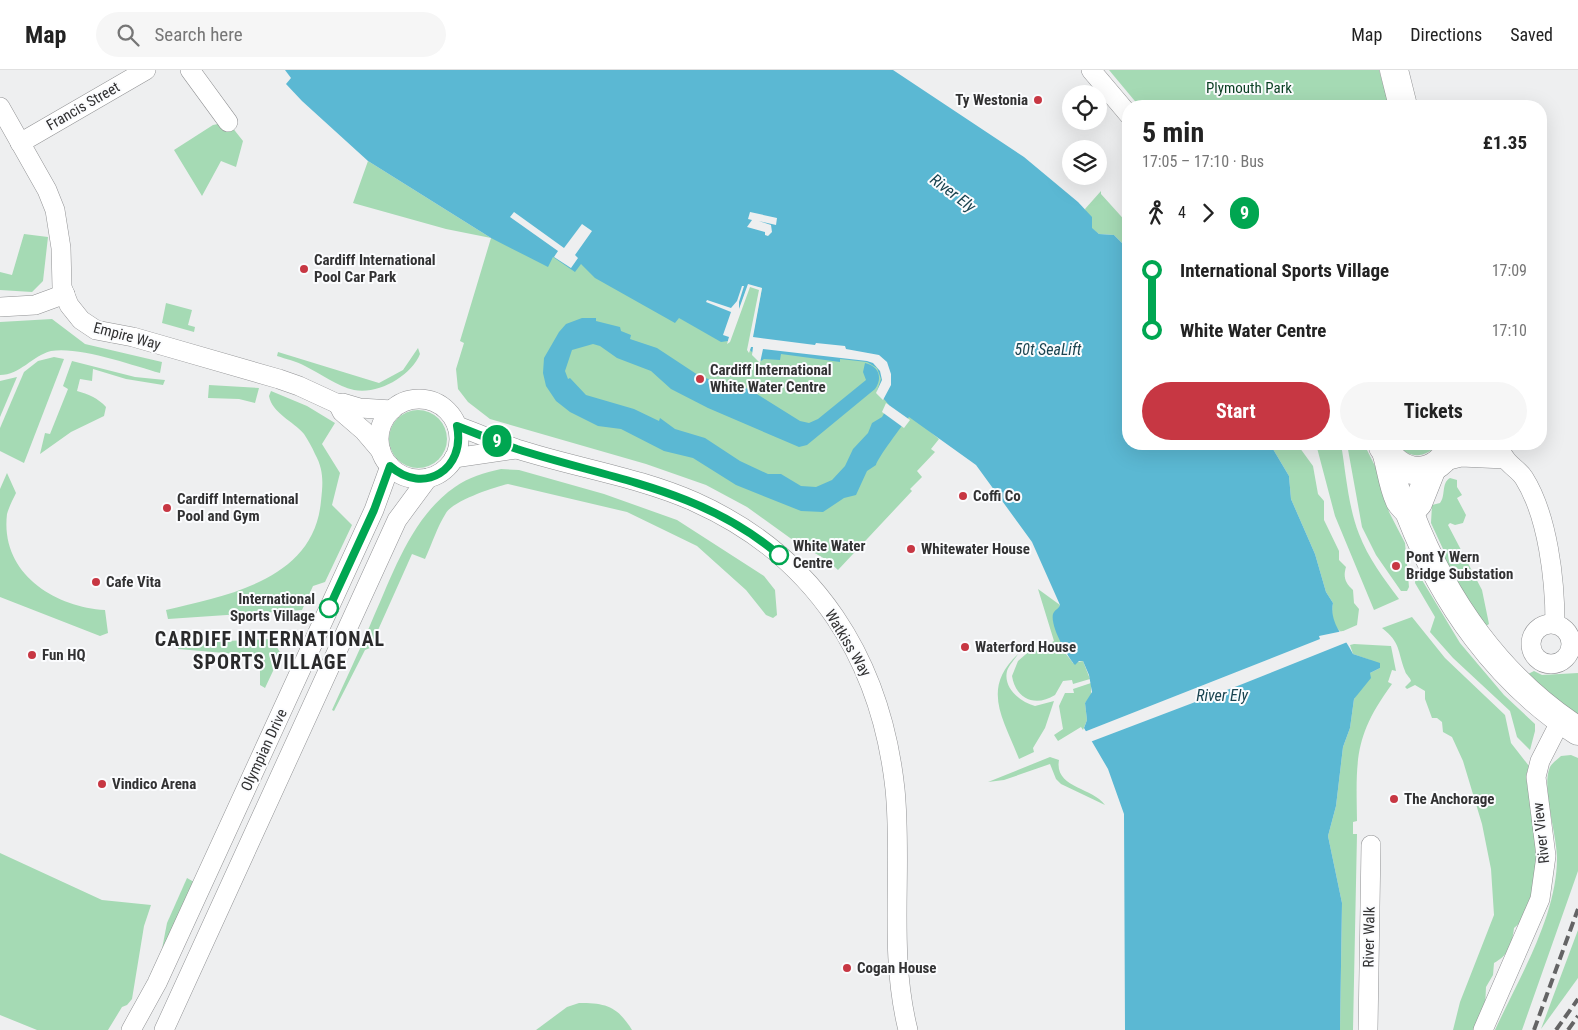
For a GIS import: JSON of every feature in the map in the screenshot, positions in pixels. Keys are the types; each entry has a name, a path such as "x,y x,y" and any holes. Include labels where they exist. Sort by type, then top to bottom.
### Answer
{"street":[{"name":"Francis Street","path":"20,143 146,70"},
{"path":"190,70 228,122"},
{"path":"1092,70 1122,106"},
{"path":"1394,70 1402,100"},
{"name":"Empire Way","path":"0,107 48,192 55,210 61,248 61,279 64,294 69,305 80,320 96,330 256,372 299,386 338,404 343,403 377,411 392,410"},
{"path":"0,307 35,305 64,294"},
{"path":"428,400 446,410 457,426 459,437 454,458 448,467 428,478 408,477 386,459 379,436 383,422 392,410 406,402 428,400"},
{"name":"Empire Way","path":"338,404 342,412 364,431 386,459"},
{"name":"Watkiss Way","path":"457,426 517,449 667,491 721,516 762,542 789,564 836,619 857,654 873,688 889,747 895,793 899,969 908,1030"},
{"name":"Watkiss Way","path":"454,458 517,449"},
{"path":"1384,450 1399,501 1410,512 1426,551 1458,610 1482,644 1517,684 1570,726"},
{"path":"1385,450 1409,470 1420,471 1442,458 1500,451 1524,478 1535,503 1553,576 1555,624"},
{"path":"1410,512 1418,503 1442,458"},
{"name":"Olympian Drive","path":"131,1030 157,983 374,510 386,459"},
{"name":"Olympian Drive","path":"164,1030 397,520 428,478"},
{"name":"River View","path":"1483,1030 1535,913 1542,891 1546,856 1536,777 1540,761 1570,726"},
{"name":"River Walk","path":"1368,1030 1371,845"}],"green space":[{"name":"Plymouth Park","path":"1109,70 1379,70 1387,100 1134,100"},
{"path":"228,122 243,141 236,167 221,161 202,196 174,150 213,125"},
{"path":"368,161 491,238 446,229 353,203"},
{"path":"1101,191 1101,194 1122,217 1122,243 1114,235 1099,234 1091,228 1085,209"},
{"path":"24,234 48,237 43,281 32,292 0,290 0,272 12,275"},
{"name":"Cardiff International White Water Centre","path":"491,238 898,268 922,425 939,439 931,449 935,452 917,471 922,477 910,489 912,491 838,570 827,560 797,543 747,507 706,485 646,464 490,419 468,402 458,389 456,369 464,343 460,341"},
{"path":"166,303 192,310 188,325 195,327 194,332 162,323"},
{"path":"52,319 85,344 162,362 160,373 105,357 62,350 44,353 14,372 0,375 0,322"},
{"path":"418,348 420,354 409,370 383,387 363,391 341,386 302,364 277,356 278,352 379,383 403,370"},
{"path":"54,357 64,359 24,463 0,451 0,428 24,372 38,361"},
{"path":"72,361 135,377 165,380 163,385 126,379 93,369 92,381 80,379 77,391 100,401 106,407 104,416 71,432 40,454 45,433 50,434 68,389 63,386"},
{"path":"17,377 0,417 0,381"},
{"path":"209,385 259,388 255,403 239,399 208,398"},
{"path":"271,391 307,406 335,423 322,444 340,473 332,505 352,525 325,582 313,586 302,610 168,619 166,610 215,598 264,580 285,566 303,549 315,528 322,494 320,466 304,434 274,407 269,396"},
{"path":"418,410 429,412 442,423 447,439 445,450 434,463 418,468 407,466 394,455 389,439 391,428 402,415"},
{"path":"1274,450 1301,450 1313,466 1318,494 1324,501 1324,520 1339,551 1339,560 1346,567 1345,580 1353,590 1354,603 1359,609 1357,625 1341,632 1334,623 1332,615 1333,603 1326,592 1315,554 1291,499 1289,476"},
{"path":"1318,450 1342,450 1350,501 1359,534 1372,560 1399,599 1374,610 1335,516"},
{"path":"1348,450 1367,450 1379,474 1389,512 1405,543 1409,587 1407,591 1401,591 1376,555 1362,527"},
{"path":"1403,450 1431,450 1418,455 1407,453"},
{"path":"501,469 519,470 604,494 677,520 764,576 775,590 777,615 773,618 766,615 746,590 697,546 627,512 508,484 474,495 450,508 440,524 425,559 412,554 370,648 365,650 334,711 332,710 395,567 426,514 455,487 477,476"},
{"path":"7,473 16,493 7,514 7,535 12,553 21,570 34,583 50,594 67,602 105,610 108,633 100,636 0,597 0,489"},
{"path":"1450,478 1457,480 1457,487 1462,495 1457,498 1466,515 1463,523 1455,525 1450,523 1448,525 1482,590 1489,624 1486,626 1462,591 1445,561 1443,549 1431,523 1432,505 1440,503 1442,500 1445,483"},
{"path":"1416,570 1460,643 1504,695 1535,724 1530,750 1517,737 1510,711 1453,658 1430,632 1435,617 1415,583"},
{"path":"1038,589 1060,605 1053,620 1066,654 1073,663 1083,661 1090,679 1073,684 1072,680 1063,681 1055,695 1048,699 1034,701 1022,696 1014,684 1012,676 1018,661 1033,648 1034,652 1054,641"},
{"path":"1412,617 1445,658 1505,715 1511,743 1529,766 1526,776 1534,826 1536,860 1532,893 1522,919 1514,928 1509,948 1494,963 1493,975 1486,987 1485,1008 1473,1030 1453,1030 1460,1002 1494,915 1491,869 1482,824 1463,761 1452,737 1443,732 1442,722 1437,718 1432,718 1425,699 1425,691 1415,685 1407,689 1405,687 1411,681 1398,647 1382,628"},
{"path":"272,639 281,654 265,688 260,685 260,656 178,649 179,643"},
{"path":"1350,645 1391,646 1396,671 1392,670 1388,682 1392,684 1370,719 1360,749 1357,781 1357,821 1353,822 1353,834 1357,834 1353,1030 1340,1030 1342,903 1328,836 1336,806 1343,747 1350,728 1354,699 1370,673 1380,668 1370,660 1353,654"},
{"path":"1018,654 1007,671 1006,677 1010,688 1018,698 1035,706 1054,701 1045,728 1033,748 1034,752 1019,759 1002,717 998,692 1000,679"},
{"path":"1534,671 1542,675 1578,673 1578,715 1543,689 1528,674"},
{"path":"1091,683 1091,696 1085,703 1087,720 1083,730 1081,727 1058,741 1054,735 1063,729 1059,706 1065,693 1074,693 1073,689"},
{"path":"1571,755 1578,758 1578,871 1522,1030 1495,1030 1535,946 1551,902 1557,858 1548,798 1548,775 1550,767 1555,761 1561,756"},
{"path":"1050,757 1059,760 1059,769 1062,776 1068,782 1092,794 1105,805 1061,784 1056,779 1050,764 1004,780 988,782"},
{"path":"0,853 102,900 151,905 144,926 132,999 127,1005 122,1007 108,1030 37,1030 0,1015"},
{"path":"187,878 194,882 162,949 167,923"},
{"path":"1578,930 1578,978 1541,1029"},
{"path":"579,1003 604,1005 616,1011 632,1030 536,1030 567,1007"}],"water":[{"name":"River Ely","path":"285,70 893,70 1024,157 1078,202 1092,217 1092,228 1099,234 1114,235 1122,243 1122,450 1274,450 1289,476 1291,499 1315,554 1326,592 1333,603 1332,611 1335,624 1353,654 1380,663 1380,668 1370,673 1371,678 1354,699 1350,728 1343,747 1336,806 1328,836 1342,903 1340,1030 1125,1030 1124,814 1108,769 1084,728 1087,720 1085,703 1092,692 1089,675 1083,661 1079,661 1075,665 1072,661 1054,626 1053,614 1060,605 1032,542 976,465 909,417 885,449 876,465 867,471 856,495 844,498 823,512 801,511 736,485 693,458 664,451 621,429 598,426 570,412 556,401 546,386 543,373 544,358 559,332 566,324 582,318 596,318 596,321 620,327 621,331 631,335 630,339 657,348 701,377 749,389 800,421 809,423 818,419 866,380 863,372 865,363 870,365 874,367 879,377 875,389 807,445 799,447 708,408 671,389 651,371 617,358 600,346 593,344 572,350 565,371 568,379 570,378 586,395 634,409 659,421 660,418 675,429 705,438 740,461 768,474 781,474 801,486 816,487 832,480 845,466 853,449 868,433 872,423 882,417 889,405 877,391 881,379 877,368 867,362 840,359 840,362 781,354 780,360 764,359 761,361 750,350 762,288 748,285 728,341 721,342 679,318 675,323 595,278 581,264 575,272 553,257 548,267 491,238 368,161 286,84 291,78"}],"pier":[{"path":"514,212 564,248 582,224 592,231 575,255 578,258 571,268 554,257 558,251 510,217"},
{"path":"750,212 777,218 776,225 759,221 771,225 772,232 768,236 765,235 765,232 747,227 752,220 748,219"},
{"path":"748,284 762,288 753,337 815,345 816,343 845,346 846,349 879,355 887,362 891,374 891,385 883,400 876,393 882,380 880,371 873,363 867,361 763,349 760,363 752,355 753,347 751,347 749,353 747,350 759,290 750,287 730,342 727,344 729,337 723,335 731,312 706,302 707,300 731,308 737,301 742,286 744,286 739,309"},
{"path":"886,403 910,420 904,428 882,412"},
{"path":"1343,631 1350,641 1240,685 1090,742 1084,732 1320,639 1319,636"}],"railway":[{"path":"1534,1030 1578,909"},
{"path":"1556,1030 1578,999"},
{"path":"1568,1030 1578,1016"}],"bus line":[{"name":"9","path":"329,608 374,510 390,466 398,473 418,479 439,474 448,467 458,448 457,426 517,449 654,487 695,502 744,529 779,555"}],"place":[{"name":"Ty Westonia","path":"1038,100"},
{"name":"Cardiff International Pool Car Park","path":"304,269"},
{"name":"Cardiff International White Water Centre","path":"700,379"},
{"name":"Coffi Co","path":"963,496"},
{"name":"Cardiff International Pool and Gym","path":"167,508"},
{"name":"Whitewater House","path":"911,549"},
{"name":"White Water Centre","path":"779,555"},
{"name":"Pont Y Wern Bridge Substation","path":"1396,566"},
{"name":"Cafe Vita","path":"96,582"},
{"name":"International Sports Village","path":"329,608"},
{"name":"Waterford House","path":"965,647"},
{"name":"Fun HQ","path":"32,655"},
{"name":"Vindico Arena","path":"102,784"},
{"name":"The Anchorage","path":"1394,799"},
{"name":"Cogan House","path":"847,968"}],"district":[{"name":"CARDIFF INTERNATIONAL SPORTS VILLAGE","path":"270,650"}],"water label":[{"name":"50t SeaLift","path":"1048,349"}]}
